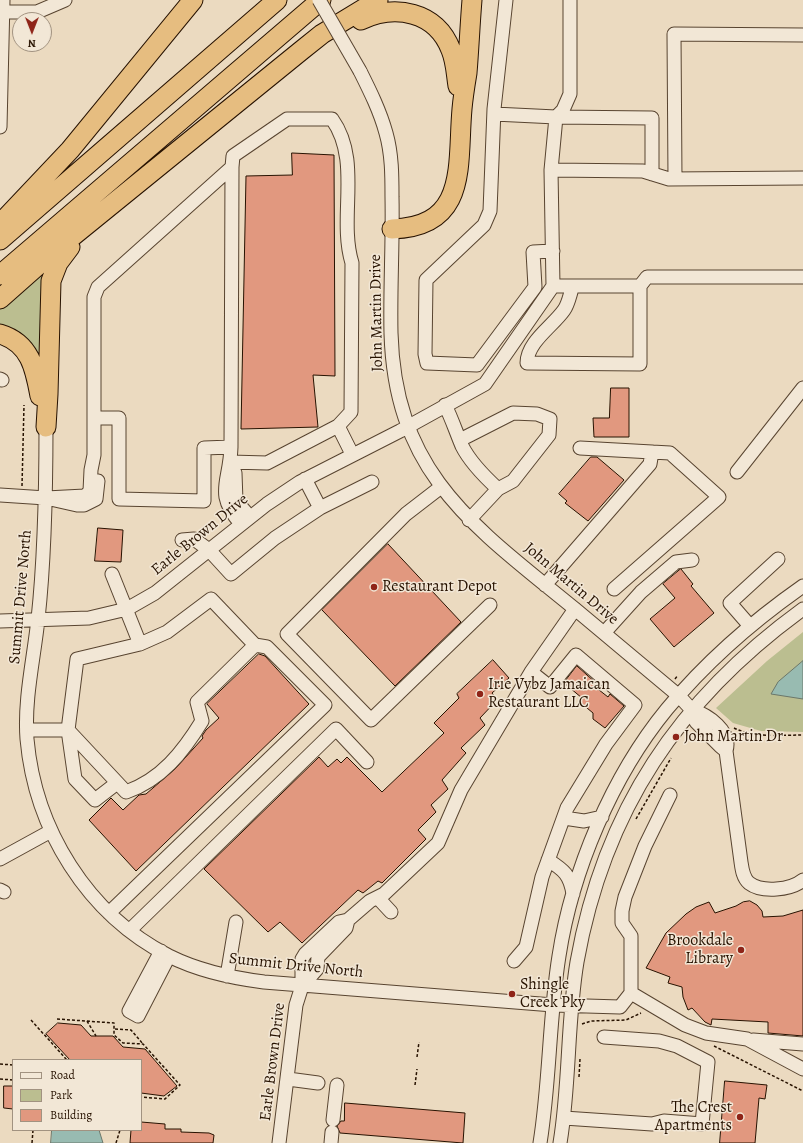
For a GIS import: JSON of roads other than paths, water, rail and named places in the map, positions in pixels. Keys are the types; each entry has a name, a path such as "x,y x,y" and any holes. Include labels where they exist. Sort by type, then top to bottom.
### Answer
{"highway":[{"path":"0,224 70,150 193,0"},
{"path":"0,240 277,0"},
{"path":"0,275 320,0"},
{"path":"204,130 335,0"},
{"path":"0,299 98,216 322,34 378,0"},
{"path":"392,229 420,226 438,214 449,202 458,182 462,107 467,74 472,0"},
{"path":"302,50 380,12 397,11 414,15 432,24 439,31 451,49 455,62 462,107"},
{"path":"46,428 51,281 58,263 98,216"},
{"path":"0,334 9,337 23,347 32,363 46,428"}],"street":[{"path":"0,120 2,8 37,12 65,0"},
{"name":"John Martin Drive","path":"320,0 376,102 387,134 391,168 392,363 398,394 407,426 421,456 441,487 469,520 679,696 692,710"},
{"path":"506,0 494,114 490,211 484,225 426,280 425,354 427,364 477,365 535,287 533,252 552,251"},
{"path":"570,0 570,94 563,110 556,117 551,170 553,286 640,286"},
{"path":"675,179 674,34 803,35"},
{"path":"494,114 556,117 652,118 652,174"},
{"path":"230,462 267,463 338,426 351,412 352,263 347,247 347,162 341,131 332,119 287,119 233,156 230,462 235,473 236,500 246,521"},
{"path":"0,495 22,495 46,498 77,505 84,505 96,499 98,469 94,455 94,297 98,288 232,167"},
{"path":"551,170 644,171 675,179 803,178"},
{"path":"573,286 565,309 537,340 526,356 526,363 640,364 640,286 647,276 803,278"},
{"name":"Earle Brown Drive","path":"0,621 89,618 127,609 155,593 266,504 305,479 485,384 553,286"},
{"path":"522,331 537,340"},
{"path":"737,472 803,388"},
{"path":"445,406 463,447 486,479 498,489"},
{"path":"460,440 513,413 537,414 550,419 549,435 513,481 498,489 469,520"},
{"path":"94,418 119,418 118,499 204,501 204,448 231,447"},
{"path":"338,426 352,454"},
{"name":"Summit Drive North","path":"46,428 46,498 38,620 30,680 27,730 30,766 36,794 51,831 71,868 92,896 130,930 165,953 198,968 227,976 302,986 552,1005 620,1007 631,993"},
{"path":"580,448 670,453 719,497 614,589"},
{"path":"545,585 650,464 652,452"},
{"path":"305,479 320,508"},
{"path":"182,540 194,539 209,550 231,574 275,538 320,508 372,482"},
{"path":"441,487 406,514 287,634 371,720 490,605"},
{"path":"750,626 730,603 778,559"},
{"path":"604,633 642,592 676,562 692,560"},
{"path":"112,574 140,644"},
{"path":"540,1143 548,1089 552,1005 559,954 573,894 602,817 620,781 643,742 667,709 704,667 750,626 803,586"},
{"path":"109,912 325,705 267,647 255,645 211,599 167,632 140,644 77,659 68,730 76,781 95,800 117,783"},
{"name":"Earle Brown Drive","path":"279,1143 296,1005 302,986 302,959 305,954 339,922 348,920 370,901 384,894 438,843 461,790 531,672 575,609"},
{"path":"560,1143 577,1006 577,963 585,922 604,861 621,821 664,746 692,710 722,677 752,649 803,609"},
{"path":"27,730 68,730 127,792 145,784 173,762 189,742 202,722 197,702 255,645"},
{"path":"514,960 526,947 542,877 567,808 606,744 635,705 576,655 550,687 531,672"},
{"path":"692,710 703,713 722,730 729,743 726,751 741,862 743,873 747,882 757,887 787,889 797,885 803,880"},
{"path":"130,930 336,729 367,762"},
{"path":"670,795 645,846 625,898 622,911 622,923 632,936 631,993 686,1026 706,1033 746,1039 803,1044"},
{"path":"564,818 584,820 602,817"},
{"path":"0,859 51,831"},
{"path":"548,860 565,872 571,880 573,894"},
{"path":"378,898 391,912"},
{"path":"227,976 236,922"},
{"path":"134,1014 165,953"},
{"path":"677,1046 686,1026"},
{"path":"564,1118 652,1124 664,1122 702,1124 708,1062 677,1046 659,1042 604,1037"},
{"path":"746,1039 803,1069"},
{"path":"288,1079 318,1083"},
{"path":"332,1132 337,1085"}],"water":[{"path":"803,661 803,699 771,694 778,682"},
{"path":"52,1131 99,1131 103,1143 51,1143"}],"place":[{"name":"Restaurant Depot","path":"374,587"},
{"name":"Irie Vybz Jamaican Restaurant LLC","path":"480,694"},
{"name":"John Martin Dr","path":"676,737"},
{"name":"Brookdale Library","path":"741,950"},
{"name":"Shingle Creek Pky","path":"512,994"},
{"name":"The Crest Apartments","path":"740,1117"}]}
